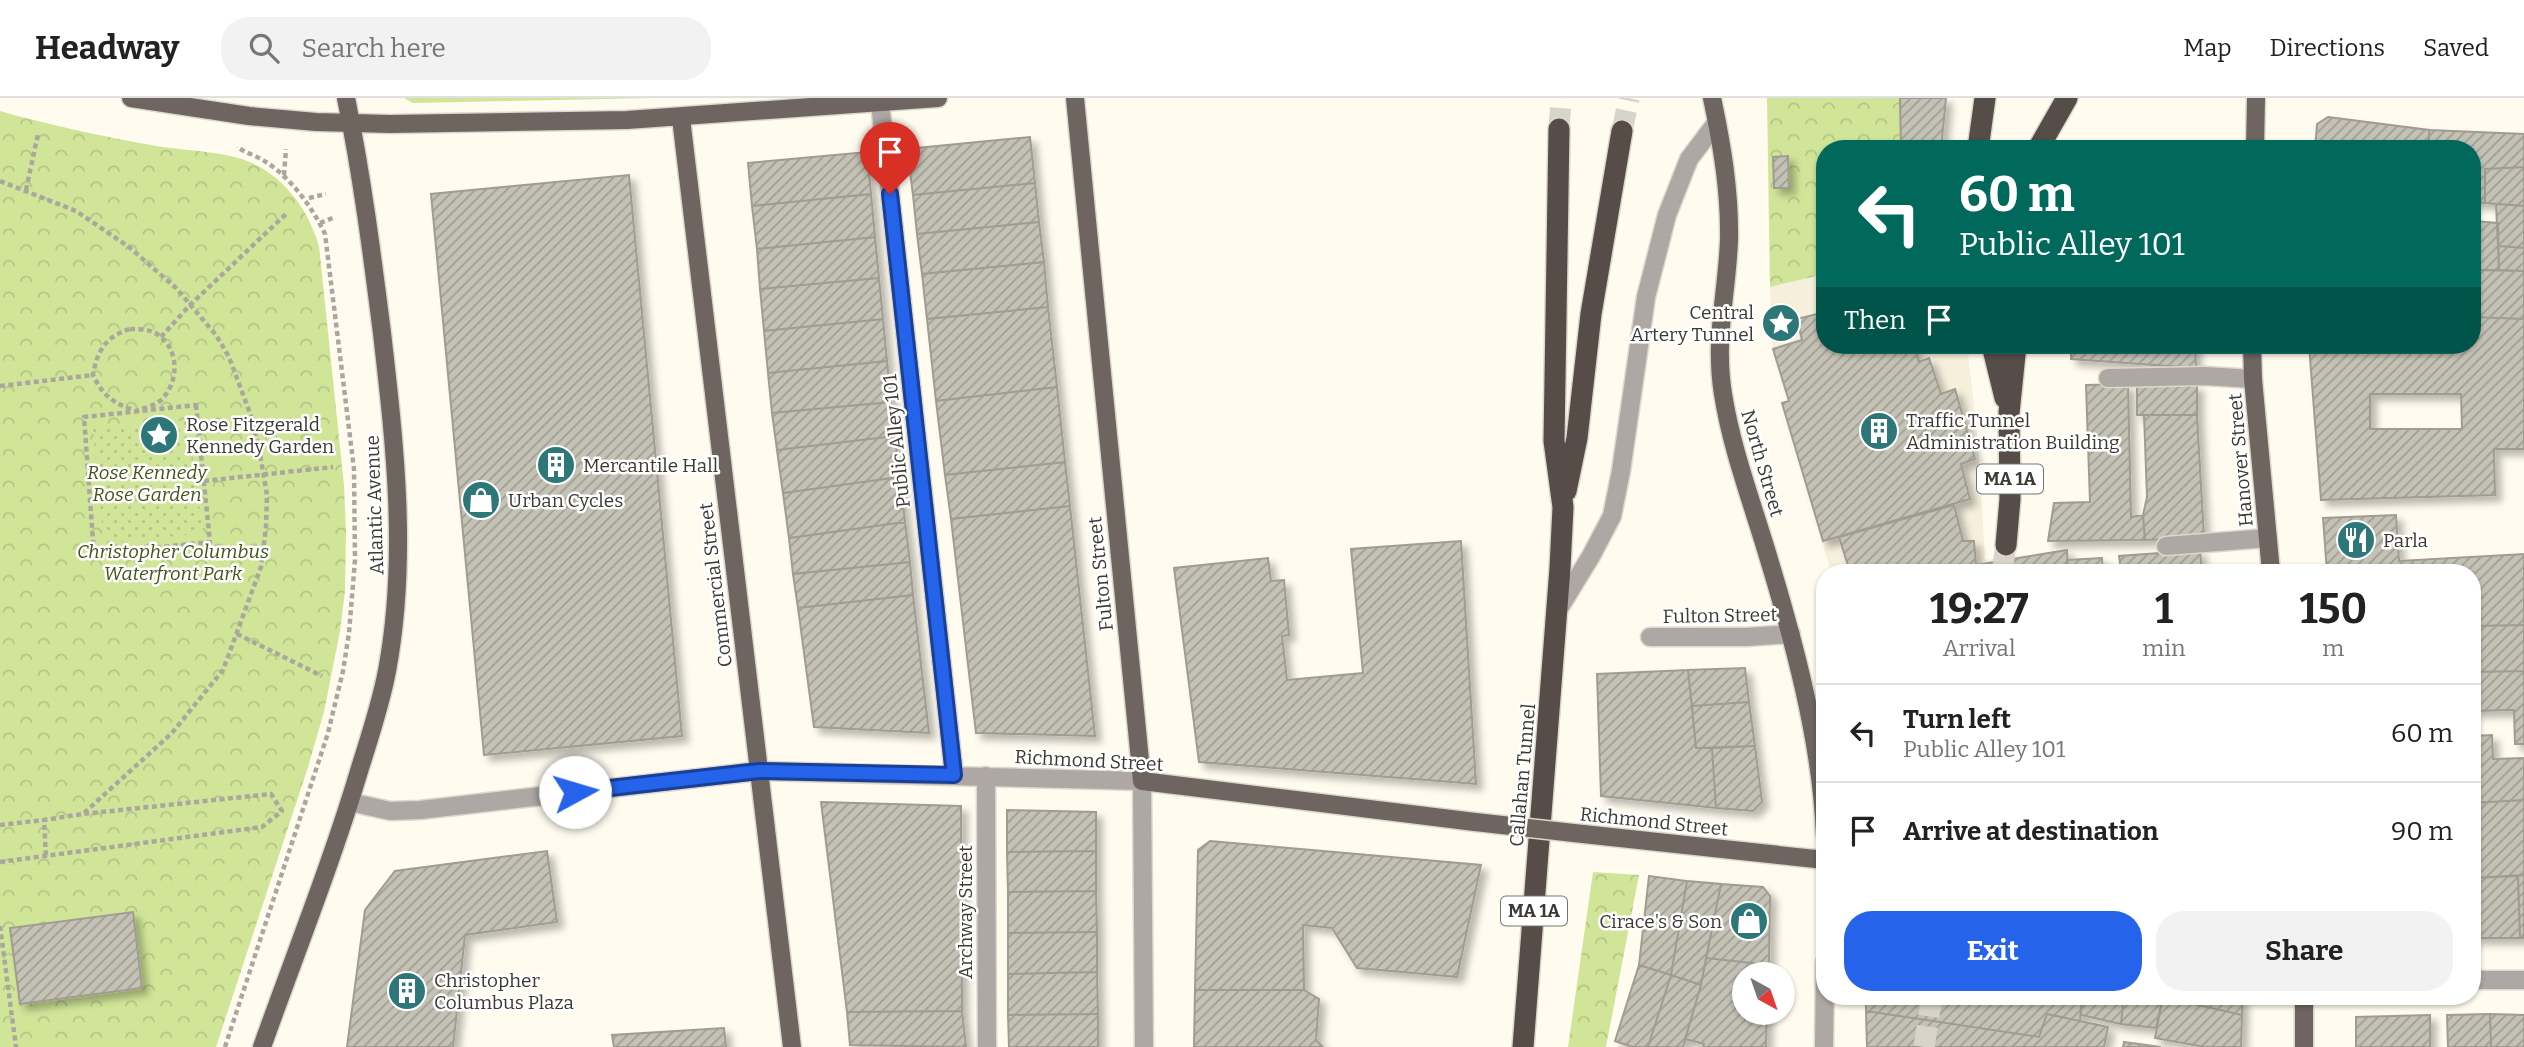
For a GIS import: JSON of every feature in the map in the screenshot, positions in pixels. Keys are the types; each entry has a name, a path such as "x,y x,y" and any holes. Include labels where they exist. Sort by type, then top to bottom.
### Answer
{"highway":[{"path":"1979,140 1985,98"},
{"path":"2043,140 2067,98"},
{"path":"1559,129 1554,441 1563,507"},
{"path":"1563,507 1577,438 1599,263 1622,131"},
{"path":"1994,354 2008,413"},
{"path":"2008,413 2015,354"},
{"name":"MA 1A","path":"2006,545 2010,499 2008,413"},
{"name":"Callahan Tunnel","path":"1523,1047 1558,610 1563,507"}],"main road":[{"path":"131,98 227,114 351,124 522,123 681,118 938,98"},
{"name":"Atlantic Avenue","path":"262,1047 350,803 387,672 397,603 398,484 393,424 365,200 346,98"},
{"name":"Fulton Street","path":"1075,98 1142,781"},
{"name":"North Street","path":"1712,98 1726,174 1729,220 1719,339 1722,391 1731,436 1791,634 1816,757"},
{"path":"2255,140 2256,98"},
{"name":"Commercial Street","path":"681,118 792,1047"},
{"name":"Hanover Street","path":"2252,354 2270,564"},
{"name":"Richmond Street","path":"1142,781 1475,822 1816,859"},
{"path":"2304,1005 2305,1047"}],"street":[{"name":"Public Alley 101","path":"880,103 954,775"},
{"path":"1558,610 1612,516 1646,297 1667,215 1689,159 1717,122"},
{"path":"2108,378 2204,376 2253,379"},
{"path":"2165,546 2268,538"},
{"name":"Fulton Street","path":"1650,637 1791,634"},
{"name":"Richmond Street","path":"350,803 390,811 420,810 759,771 1142,781"},
{"name":"Archway Street","path":"986,776 987,1047"},
{"name":"Fulton Street","path":"1142,781 1144,1047"},
{"path":"2481,980 2524,980"},
{"path":"1824,1005 1824,1047"}],"path":[{"path":"26,190 38,134"},
{"name":"Atlantic Avenue","path":"225,1047 328,733 343,671 352,606 356,536 354,469 325,234 320,223 284,176 234,145"},
{"path":"284,176 286,148"},
{"path":"0,181 76,211 129,247 157,269 216,335 229,357 251,416 267,495 261,567 223,670 179,725 83,814"},
{"path":"309,198 326,194"},
{"path":"161,337 190,305 286,214"},
{"path":"130,329 148,330 161,337 175,362 173,383 161,400 136,411 108,399 93,375 99,349 117,332 130,329"},
{"path":"0,386 93,375"},
{"path":"196,405 204,481 210,542 94,555 84,417 196,405"},
{"path":"204,481 334,467"},
{"path":"237,635 322,676"},
{"path":"0,825 271,794 282,811 262,827 0,862"},
{"path":"44,820 46,857"},
{"path":"0,926 16,1047"}],"shaded area":[{"name":"Traffic Tunnel Administration Building","path":"1816,276 1816,354 1968,354 1978,441 1985,560 2067,550 2067,560 2102,558 2102,564 1829,564 1782,403 1789,400 1773,349 1770,287"}],"green space":[{"path":"404,98 655,98 413,103"},
{"path":"1767,98 1900,98 1901,140 1816,140 1816,276 1770,287"},
{"name":"Christopher Columbus Waterfront Park","path":"0,111 98,135 225,155 250,162 265,170 289,190 307,216 319,246 344,485 345,591 340,631 324,712 308,767 216,1047 0,1047"},
{"name":"Rose Kennedy Rose Garden","path":"188,420 203,533 104,544 93,429"},
{"path":"1593,872 1639,875 1606,1047 1568,1047"}],"building":[{"path":"1900,98 1946,98 1942,140 1901,140"},
{"path":"2328,117 2429,130 2429,140 2316,140 2317,124"},
{"path":"2429,130 2524,134 2524,167 2485,169 2485,203 2481,203 2481,140 2429,140"},
{"path":"1030,137 1035,183 913,195 907,149"},
{"path":"867,152 871,194 752,206 748,163"},
{"path":"1788,156 1789,188 1774,188 1773,157"},
{"path":"2524,167 2524,206 2485,203 2485,169"},
{"name":"Mercantile Hall","path":"629,175 682,736 484,755 431,194"},
{"path":"1035,183 1039,222 917,234 913,195"},
{"path":"871,194 875,237 757,249 752,206"},
{"path":"2496,204 2524,206 2524,248 2498,246"},
{"path":"1039,222 1044,262 922,274 917,234"},
{"path":"2481,222 2498,223 2499,270 2481,270"},
{"path":"875,237 879,278 760,289 757,249"},
{"path":"2498,246 2524,248 2524,271 2499,270"},
{"path":"1044,262 1048,307 927,319 922,274"},
{"path":"2481,270 2524,271 2524,319 2481,317"},
{"path":"879,278 883,319 764,331 760,289"},
{"path":"1048,307 1057,387 936,401 927,319"},
{"name":"Traffic Tunnel Administration Building","path":"1816,314 1816,354 1917,354 1919,362 1929,358 1941,394 1955,389 1975,459 1961,464 1970,499 1823,541 1782,403 1789,401 1773,349 1802,340 1797,319"},
{"path":"2481,317 2524,319 2524,449 2494,449 2495,495 2321,500 2310,354 2481,354","holes":["2370,394 2461,394 2462,429 2370,429"]},
{"path":"883,319 887,361 768,373 764,331"},
{"path":"2071,354 2195,354 2196,368 2071,359"},
{"path":"887,361 891,402 772,413 768,373"},
{"path":"2128,384 2131,517 2143,515 2145,540 2048,541 2054,503 2090,502 2086,385"},
{"path":"2137,385 2197,385 2197,415 2137,415"},
{"path":"1057,387 1065,462 945,475 936,401"},
{"path":"891,402 895,436 777,450 772,413"},
{"path":"2144,415 2197,415 2204,538 2145,540 2143,515 2147,497"},
{"path":"895,436 900,477 783,493 777,450"},
{"path":"1065,462 1070,506 951,519 945,475"},
{"path":"900,477 905,522 789,538 783,493"},
{"path":"1954,505 1963,541 1974,541 1976,564 1847,564 1839,537"},
{"path":"1070,506 1095,736 976,733 951,519"},
{"path":"2396,515 2399,561 2524,554 2524,625 2481,626 2481,564 2326,564 2323,518"},
{"path":"905,522 910,562 793,574 789,538"},
{"path":"1461,541 1476,784 1199,762 1174,568 1268,558 1271,581 1284,580 1289,635 1282,636 1287,680 1363,673 1351,549"},
{"path":"2067,550 2068,564 1982,564"},
{"path":"2200,550 2201,564 2120,564 2119,556"},
{"path":"2102,558 2102,564 2067,564 2067,560"},
{"path":"910,562 913,595 798,608 793,574"},
{"path":"913,595 929,733 814,727 798,608"},
{"path":"2524,625 2524,671 2481,672 2481,626"},
{"path":"1745,668 1749,702 1692,706 1688,670"},
{"path":"1688,670 1696,748 1712,748 1716,808 1601,796 1597,674"},
{"path":"2524,671 2524,744 2515,744 2514,710 2481,711 2481,672"},
{"path":"1749,702 1755,746 1696,748 1692,706"},
{"path":"2492,735 2493,759 2524,758 2524,800 2481,803 2481,736"},
{"path":"1755,746 1762,802 1753,811 1716,808 1712,748"},
{"path":"2524,800 2524,875 2481,878 2481,803"},
{"path":"821,802 961,806 962,1011 847,1012"},
{"path":"1007,810 1096,812 1096,851 1007,852"},
{"path":"1210,841 1481,865 1457,977 1357,968 1332,928 1303,925 1304,990 1195,990 1198,850"},
{"name":"Christopher Columbus Plaza","path":"547,851 557,922 465,935 453,1047 347,1047 365,910 395,871"},
{"path":"1096,851 1096,891 1008,892 1007,852"},
{"path":"2524,875 2524,938 2520,938 2518,876"},
{"path":"1649,876 1687,881 1671,975 1639,965"},
{"path":"2518,876 2520,938 2481,938 2481,878"},
{"path":"1687,881 1721,884 1701,985 1671,975"},
{"path":"1721,884 1763,887 1770,896 1769,962 1706,958"},
{"path":"1096,891 1097,932 1008,933 1008,892"},
{"path":"133,912 142,988 20,1004 10,928"},
{"path":"1097,932 1097,972 1008,974 1008,933"},
{"path":"1706,958 1742,962 1732,962 1732,1026 1767,1026 1766,1047 1703,1047 1704,1044 1685,1039"},
{"path":"1639,965 1671,975 1648,1047 1633,1047 1615,1041"},
{"path":"1097,972 1098,1014 1008,1015 1008,974"},
{"path":"1671,975 1701,985 1683,1047 1648,1047"},
{"path":"1195,990 1304,990 1319,999 1316,1040 1323,1047 1194,1047"},
{"path":"1866,1005 2081,1005 2080,1021 2047,1014 2039,1037 1866,1011"},
{"path":"2082,1005 2123,1005 2121,1024 2081,1015"},
{"path":"2123,1005 2161,1005 2156,1028 2121,1024"},
{"path":"2161,1005 2198,1005 2242,1015 2241,1047 2205,1047 2155,1038"},
{"path":"2198,1005 2242,1005 2242,1015"},
{"path":"962,1011 966,1047 850,1045 847,1012"},
{"path":"1866,1011 2039,1037 2047,1014 2108,1027 2104,1047 1867,1047"},
{"path":"1098,1014 1098,1047 1009,1047 1008,1015"},
{"path":"2490,1014 2491,1047 2448,1047 2447,1015"},
{"path":"2490,1014 2524,1015 2524,1047 2491,1047"},
{"path":"2430,1015 2430,1047 2356,1047 2356,1017"},
{"name":"Christopher Columbus Plaza","path":"724,1028 726,1047 614,1047 612,1035"},
{"path":"2124,1042 2161,1047 2123,1047"}],"tunnel":[{"path":"1559,129 1561,98"},
{"path":"1622,131 1629,98"},
{"path":"2003,564 2006,545"},
{"path":"1924,1047 1931,1005"}],"place":[{"name":"Central Artery Tunnel","path":"1781,323"},
{"name":"Traffic Tunnel Administration Building","path":"1879,431"},
{"name":"Rose Fitzgerald Kennedy Garden","path":"159,435"},
{"name":"Mercantile Hall","path":"556,465"},
{"name":"Urban Cycles","path":"481,500"},
{"name":"Parla","path":"2356,540"},
{"name":"Cirace's & Son","path":"1749,921"},
{"name":"Christopher Columbus Plaza","path":"407,991"}],"route":[{"path":"575,792 759,771 954,775 890,194"}]}
